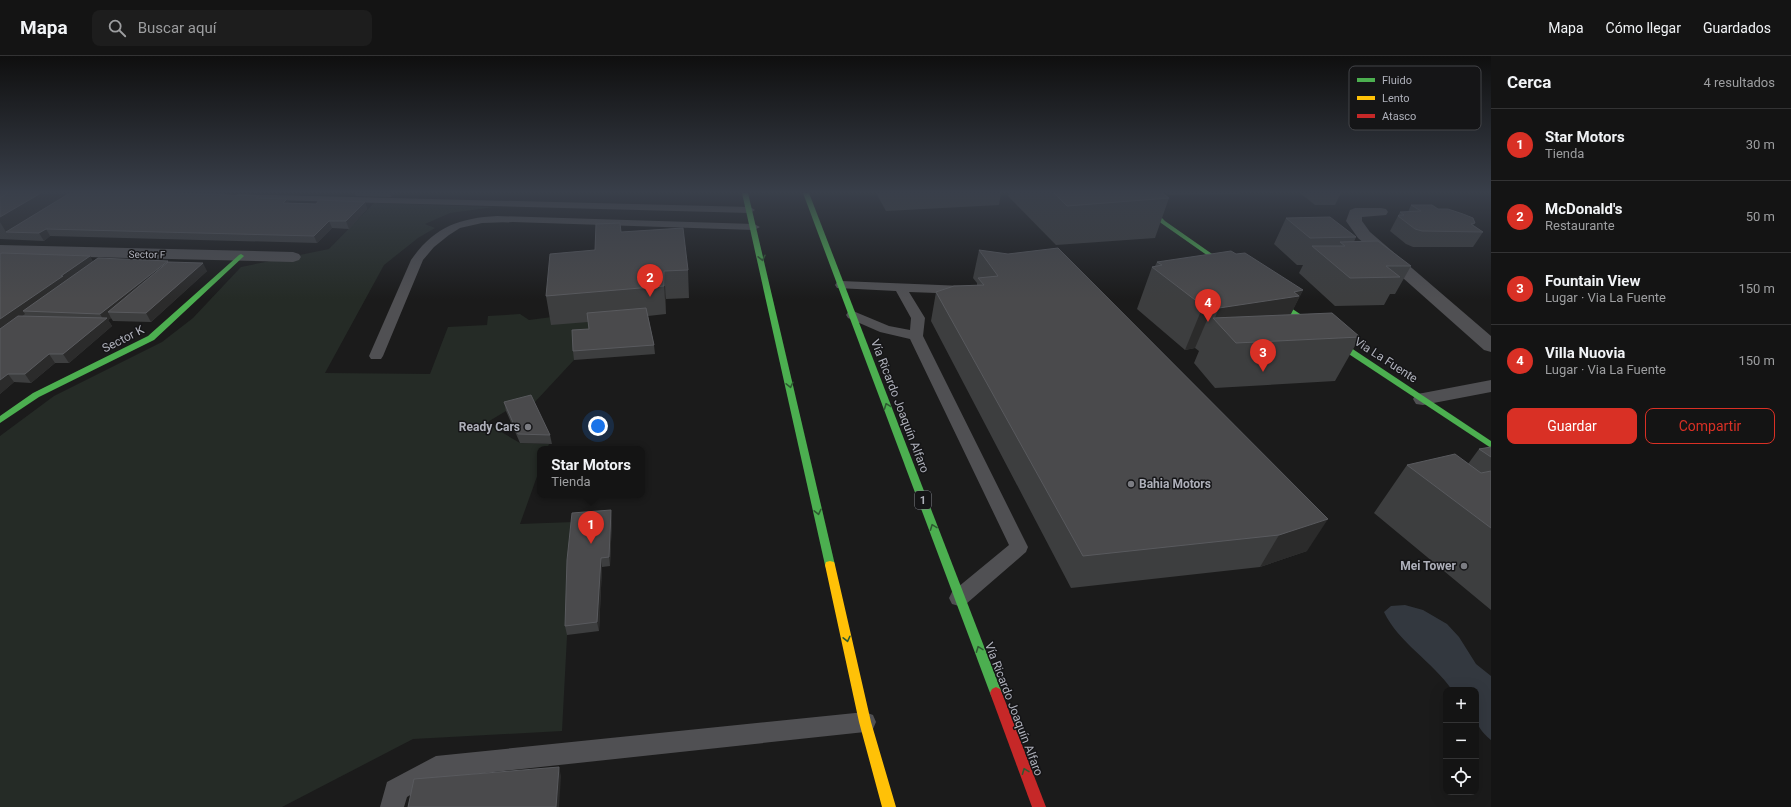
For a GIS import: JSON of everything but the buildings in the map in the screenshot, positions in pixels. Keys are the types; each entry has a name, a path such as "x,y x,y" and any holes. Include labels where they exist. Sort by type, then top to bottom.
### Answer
{"main road":[{"path":"754,228 865,722 889,807"},
{"name":"Vía Ricardo Joaquín Alfaro","path":"820,228 1039,807"},
{"path":"1172,228 1238,275"},
{"name":"Sector K","path":"0,420 36,395 151,338 241,256"},
{"name":"Via La Fuente","path":"1257,289 1491,445"}],"street":[{"path":"1359,228 1364,235 1491,346"},
{"name":"Sector F","path":"0,250 293,258"},
{"path":"1423,399 1491,386"}],"lane":[{"path":"376,356 417,260 440,235 453,228"},
{"path":"842,285 901,289 974,290"},
{"path":"901,289 918,318 916,336 1019,546 960,598"},
{"path":"853,315 885,329 916,336"},
{"path":"392,807 396,790 436,767 865,722"}],"shaded area":[{"path":"349,228 435,228 418,238 384,265 325,373 430,374 448,327 487,325 488,316 520,314 529,320 552,317 588,321 591,338 574,339 574,360 533,404 506,411 486,423 520,443 549,444 548,446 537,446 537,476 520,524 573,522 562,731 413,739 282,807 0,807 0,436 54,396 162,342 193,318 241,267 329,249"},
{"path":"1405,605 1423,610 1447,624 1459,637 1476,664 1491,676 1491,740 1479,727 1479,687 1450,687 1390,623 1384,612 1391,606"}],"traffic: fast":[{"path":"753,228 830,565"},
{"path":"819,228 996,693"},
{"path":"1172,228 1233,271"},
{"path":"0,420 36,395 151,338 241,256"},
{"path":"1267,296 1491,445"}],"traffic: slow":[{"path":"830,565 865,722 889,807"}],"traffic: jam":[{"path":"996,693 1039,807"}],"place":[{"name":"McDonald's","path":"650,297"},
{"name":"Villa Nuovia","path":"1208,322"},
{"name":"Fountain View","path":"1263,372"},
{"name":"Ready Cars","path":"528,427"},
{"name":"Bahia Motors","path":"1131,484"},
{"name":"Star Motors","path":"591,544"},
{"name":"Mei Tower","path":"1464,566"}]}
